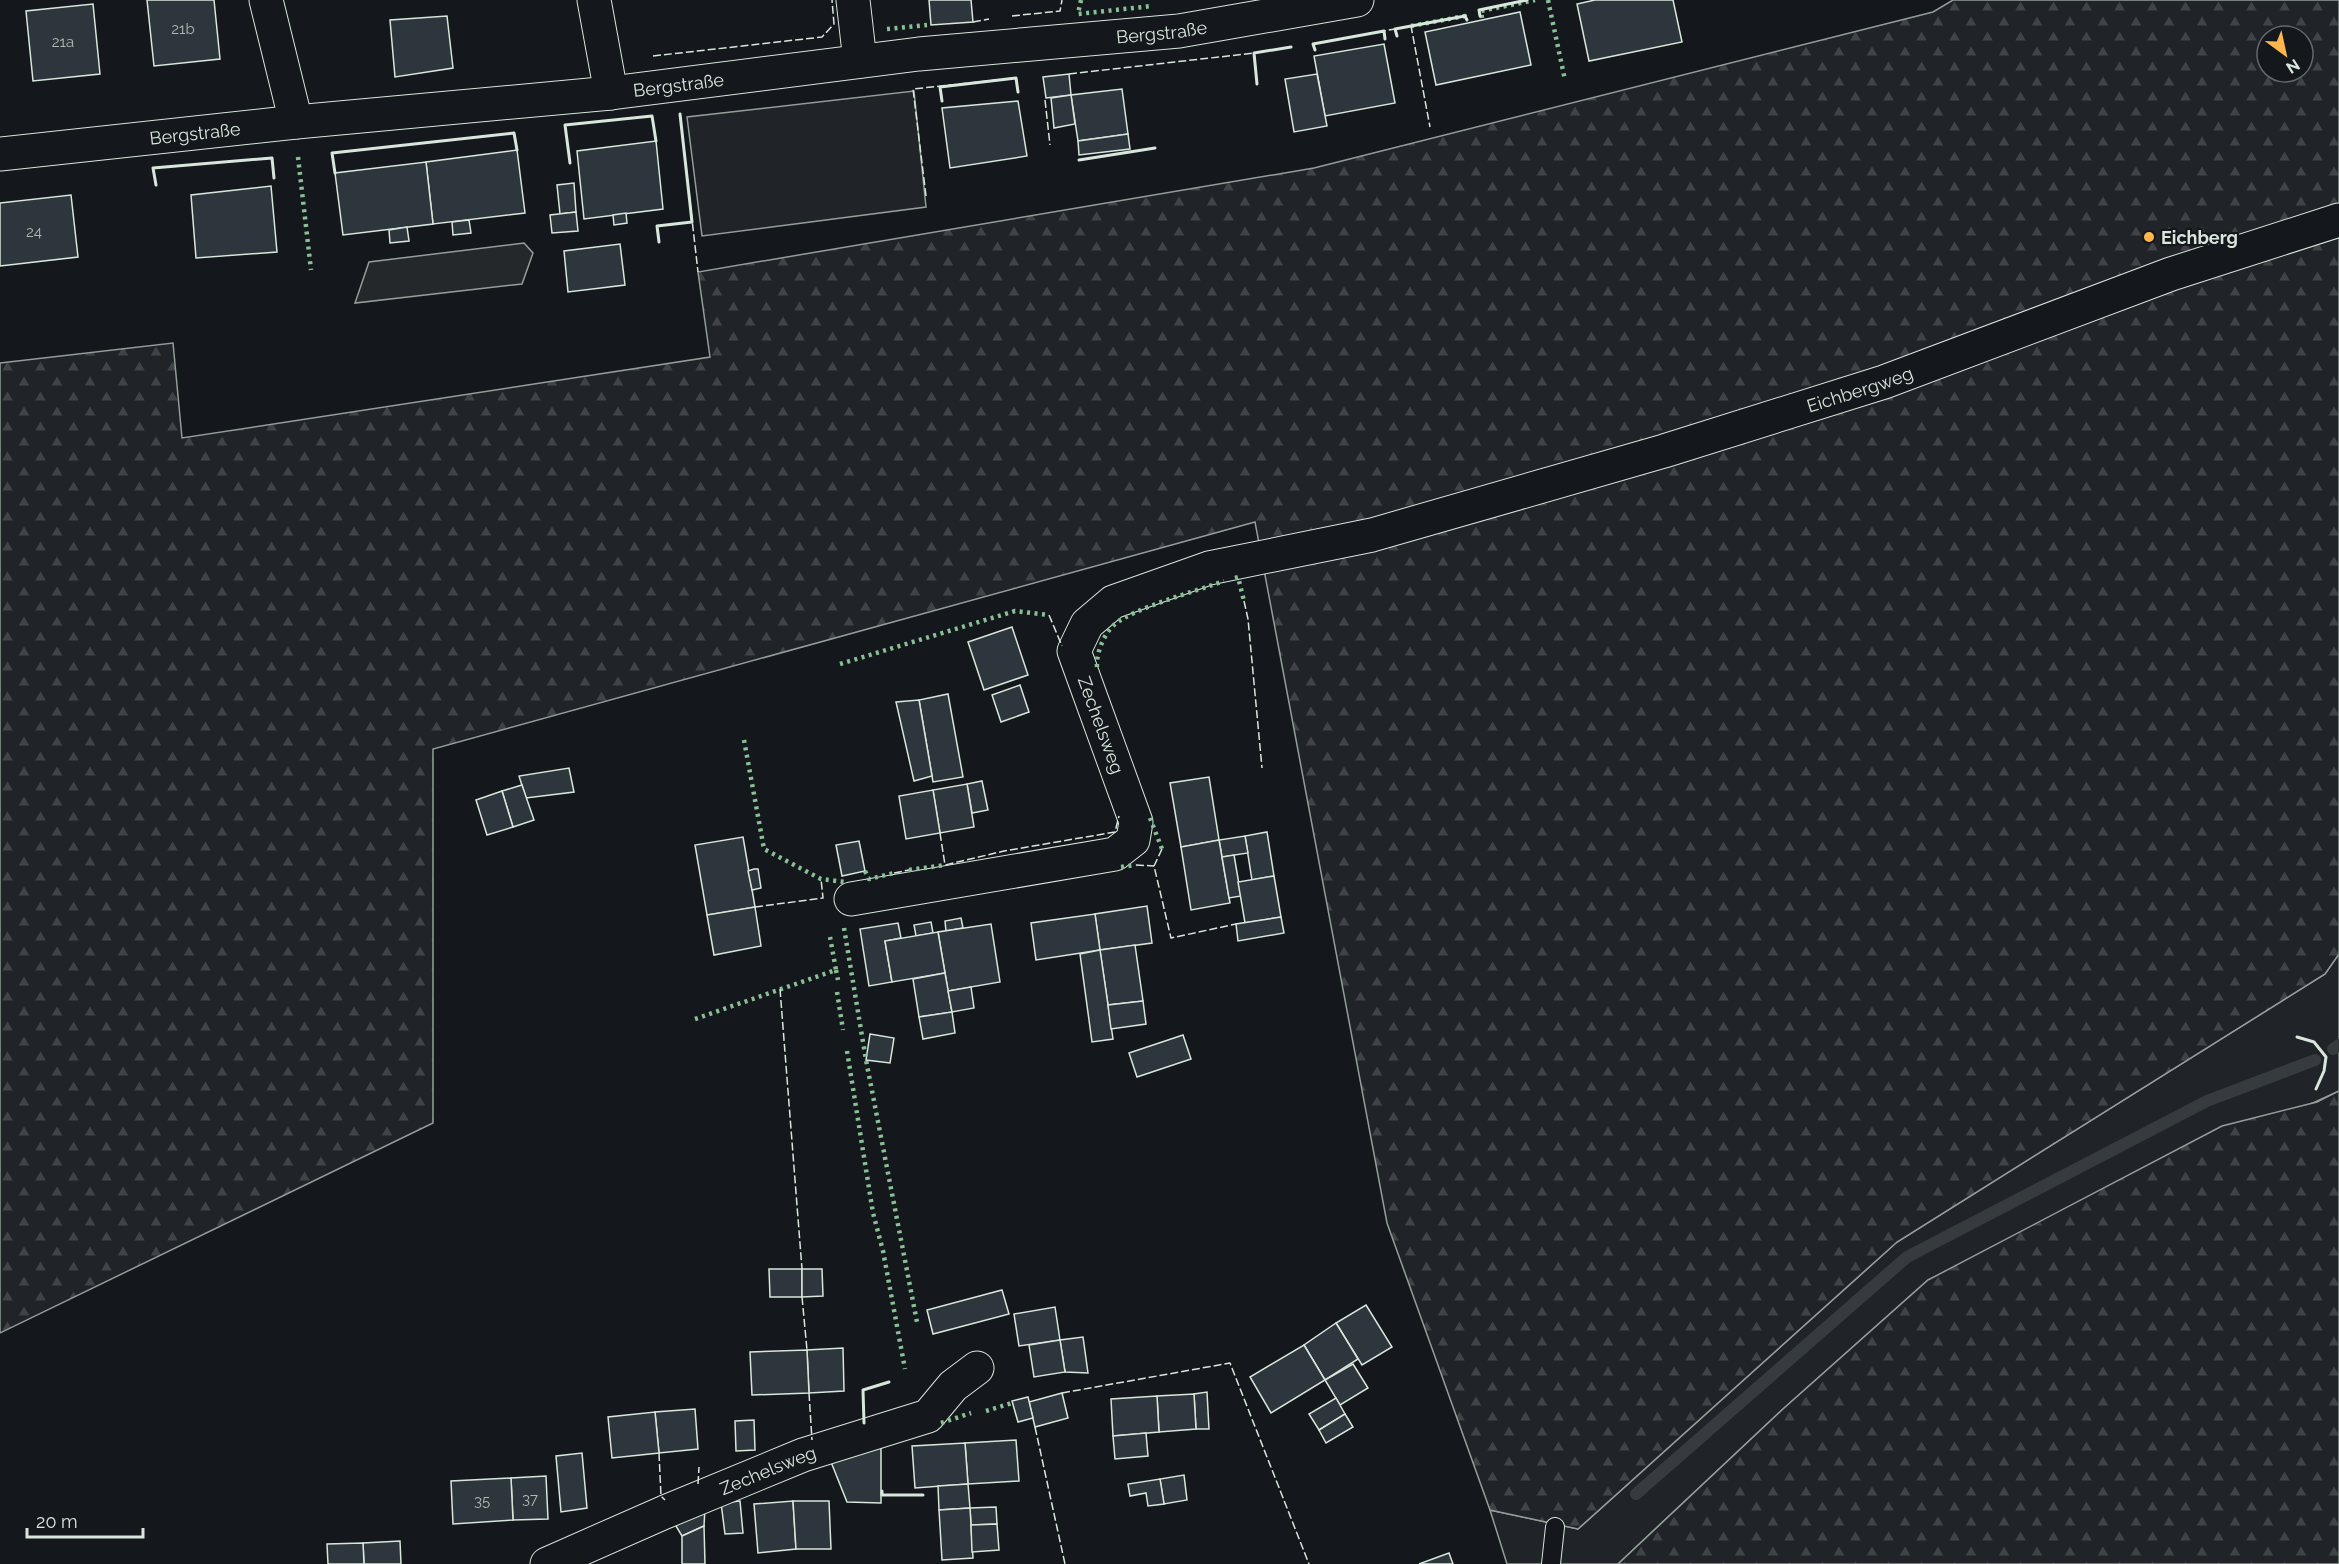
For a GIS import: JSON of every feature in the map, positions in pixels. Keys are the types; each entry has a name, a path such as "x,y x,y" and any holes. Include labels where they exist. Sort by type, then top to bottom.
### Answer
{"street":[{"path":"266,0 296,122"},
{"path":"594,0 611,93"},
{"path":"853,0 860,61"},
{"name":"Bergstraße","path":"0,154 296,122 611,93 860,61 1179,31 1246,9 1357,0"},
{"name":"Eichbergweg","path":"1372,535 1675,447 1884,382 2171,274 2339,220"},
{"name":"Zechelsweg","path":"851,899 1115,854 1132,840 1136,822 1074,651 1087,624 1113,602 1209,568 1372,535"},
{"name":"Zechelsweg","path":"547,1564 803,1455 928,1416 953,1386 977,1368"}],"lane":[{"path":"1551,1564 1555,1527"}],"green space":[{"path":"1953,0 2339,0 2339,954 2325,974 1897,1242 1578,1529 1490,1510 1387,1223 1255,522 433,749 433,1123 0,1333 0,363 173,343 182,438 710,357 698,272 1314,168 1933,12"},
{"path":"914,91 926,207 702,236 687,117"},
{"path":"2339,954 2339,1091 1928,1280 1783,1409 1618,1564 1507,1564 1490,1510 1578,1529 1897,1242 2325,974"},
{"path":"2339,1091 2339,1564 1618,1564 1783,1409 1928,1280 2222,1126 2317,1102"}],"shaded area":[{"path":"524,243 533,253 522,284 355,303 369,262"}],"building":[{"path":"147,0 214,0 220,59 154,66"},
{"path":"929,0 971,0 973,22 931,25"},
{"path":"1595,0 1673,0 1682,42 1589,61 1577,4"},
{"path":"93,4 100,74 33,81 26,11"},
{"path":"1520,12 1531,65 1436,85 1425,32"},
{"path":"447,16 453,68 395,77 390,20"},
{"path":"1384,44 1395,103 1325,116 1314,56"},
{"path":"1069,74 1071,95 1046,98 1043,77"},
{"path":"1317,74 1327,126 1294,132 1285,79"},
{"path":"1122,89 1128,134 1078,141 1071,95"},
{"path":"1071,95 1075,124 1054,128 1051,98"},
{"path":"1018,101 1027,156 950,168 942,108"},
{"path":"1128,134 1130,149 1079,155 1078,141"},
{"path":"656,141 663,209 584,219 577,151"},
{"path":"517,150 525,213 433,224 426,162"},
{"path":"426,162 433,224 343,235 335,173"},
{"path":"574,183 576,212 560,214 557,185"},
{"path":"271,186 277,252 196,258 191,195"},
{"path":"71,195 78,257 0,266 0,203"},
{"path":"576,212 578,231 552,233 550,215"},
{"path":"626,213 627,223 614,225 613,215"},
{"path":"469,220 471,233 453,235 452,222"},
{"path":"407,227 409,241 390,243 389,230"},
{"path":"620,244 625,285 568,292 564,251"},
{"path":"1012,627 1028,675 984,690 968,642"},
{"path":"1020,685 1029,712 1001,722 992,695"},
{"path":"948,694 963,777 933,782 919,700"},
{"path":"919,700 932,776 914,781 896,702"},
{"path":"569,768 574,792 526,798 519,776"},
{"path":"1209,777 1219,840 1181,847 1170,783"},
{"path":"982,781 988,810 972,813 967,784"},
{"path":"967,784 974,827 940,833 933,790"},
{"path":"522,785 534,820 513,827 502,791"},
{"path":"933,790 940,833 906,839 899,796"},
{"path":"502,791 513,827 487,835 476,800"},
{"path":"1267,832 1274,876 1252,880 1245,836"},
{"path":"1245,836 1248,853 1222,857 1219,840"},
{"path":"743,837 755,907 707,915 695,845"},
{"path":"1219,840 1230,903 1191,910 1181,847"},
{"path":"859,841 865,871 842,876 836,845"},
{"path":"1234,855 1241,896 1229,898 1222,857"},
{"path":"758,869 761,888 752,890 748,871"},
{"path":"1274,876 1281,917 1245,923 1238,882"},
{"path":"1147,906 1152,943 1100,950 1095,914"},
{"path":"755,907 761,946 714,955 707,915"},
{"path":"1095,914 1100,950 1036,960 1031,923"},
{"path":"1281,917 1284,933 1238,941 1236,924"},
{"path":"961,918 963,928 946,931 945,921"},
{"path":"931,922 933,933 916,936 914,925"},
{"path":"898,923 901,938 885,941 892,982 869,986 860,929"},
{"path":"991,924 1000,982 948,991 938,932"},
{"path":"938,932 945,973 892,982 885,941"},
{"path":"1135,945 1143,1001 1108,1005 1100,950"},
{"path":"1100,950 1113,1039 1092,1042 1080,954"},
{"path":"945,973 952,1012 919,1017 913,979"},
{"path":"971,987 974,1008 952,1012 948,991"},
{"path":"1143,1001 1146,1024 1111,1029 1108,1005"},
{"path":"952,1012 955,1033 923,1039 919,1017"},
{"path":"870,1034 894,1038 890,1063 866,1060"},
{"path":"1183,1035 1191,1059 1137,1077 1129,1053"},
{"path":"769,1269 802,1269 802,1297 770,1297"},
{"path":"802,1269 822,1269 823,1296 802,1297"},
{"path":"1002,1290 1009,1314 933,1334 927,1310"},
{"path":"1366,1305 1392,1347 1362,1365 1336,1323"},
{"path":"1055,1307 1060,1340 1019,1346 1014,1314"},
{"path":"1336,1323 1358,1359 1325,1380 1304,1345"},
{"path":"1083,1337 1088,1373 1065,1372 1060,1340"},
{"path":"1060,1340 1065,1372 1034,1377 1029,1345"},
{"path":"1304,1345 1325,1380 1271,1413 1250,1377"},
{"path":"843,1348 844,1391 809,1393 807,1350"},
{"path":"807,1350 809,1393 752,1395 750,1352"},
{"path":"1353,1364 1368,1388 1340,1405 1325,1380"},
{"path":"1207,1392 1209,1429 1196,1429 1194,1394"},
{"path":"1062,1393 1068,1418 1035,1427 1029,1402"},
{"path":"1194,1394 1196,1429 1159,1432 1157,1396"},
{"path":"1157,1396 1159,1432 1113,1436 1111,1399"},
{"path":"1028,1397 1033,1418 1018,1422 1012,1401"},
{"path":"1336,1398 1345,1414 1319,1430 1309,1414"},
{"path":"695,1409 698,1449 659,1453 655,1412"},
{"path":"655,1412 659,1453 612,1458 608,1417"},
{"path":"1345,1414 1353,1427 1326,1443 1319,1430"},
{"path":"754,1420 755,1450 736,1451 735,1421"},
{"path":"1146,1433 1148,1456 1115,1459 1113,1436"},
{"path":"1016,1440 1019,1481 968,1484 965,1443"},
{"path":"965,1443 968,1484 915,1488 912,1446"},
{"path":"881,1446 881,1503 847,1502 831,1462"},
{"path":"582,1453 587,1508 561,1512 556,1456"},
{"path":"1184,1475 1187,1500 1164,1504 1160,1479"},
{"path":"546,1476 548,1519 513,1520 511,1478"},
{"path":"511,1478 513,1520 453,1524 451,1481"},
{"path":"1160,1479 1164,1504 1148,1506 1146,1493 1130,1496 1128,1484"},
{"path":"968,1484 970,1508 939,1510 938,1486"},
{"path":"740,1501 743,1533 725,1534 721,1503"},
{"path":"793,1501 796,1549 758,1553 754,1504"},
{"path":"793,1501 829,1501 831,1549 796,1549"},
{"path":"996,1507 997,1524 971,1525 970,1508"},
{"path":"705,1508 704,1526 682,1536 673,1521"},
{"path":"970,1508 973,1558 942,1560 939,1510"},
{"path":"997,1524 999,1550 972,1552 971,1525"},
{"path":"704,1526 705,1564 682,1564 682,1536"},
{"path":"400,1541 401,1564 364,1564 363,1543"},
{"path":"363,1543 364,1564 328,1564 327,1544"},
{"path":"1449,1553 1453,1564 1419,1564"}],"waterway":[{"path":"2333,1049 2339,1045"},
{"path":"1636,1494 1907,1257 2207,1101 2315,1060"}],"hedge":[{"path":"1081,0 1078,14 1152,6"},
{"path":"1482,18 1481,11 1535,0"},
{"path":"1548,0 1565,80"},
{"path":"1411,26 1465,16 1467,20"},
{"path":"887,29 927,25"},
{"path":"298,157 311,270"},
{"path":"1235,578 1238,577 1244,601"},
{"path":"1097,667 1099,650 1114,625 1135,612 1224,581"},
{"path":"840,664 1015,611 1049,615"},
{"path":"744,740 764,849 821,879 845,882"},
{"path":"1150,818 1162,849"},
{"path":"909,870 945,865"},
{"path":"1121,867 1136,865"},
{"path":"865,871 869,879 894,873"},
{"path":"844,928 866,1060 917,1322"},
{"path":"695,1019 836,970 830,937"},
{"path":"836,970 838,980"},
{"path":"837,992 843,1030"},
{"path":"847,1051 873,1213 883,1251 905,1369"},
{"path":"986,1411 1012,1403"},
{"path":"941,1423 971,1413"}],"fence":[{"path":"653,56 822,37 834,24 832,0"},
{"path":"1012,16 1060,11 1062,0"},
{"path":"973,22 989,19"},
{"path":"1313,44 1411,26 1430,127"},
{"path":"1069,74 1254,53"},
{"path":"926,196 913,89 1016,78"},
{"path":"1045,100 1050,145"},
{"path":"680,114 698,272"},
{"path":"335,173 332,153 514,133 516,143"},
{"path":"1244,601 1248,619 1262,768"},
{"path":"1049,615 1062,646"},
{"path":"940,833 945,865 1004,851 1115,832 1119,816"},
{"path":"1162,849 1154,866 1171,938 1236,924"},
{"path":"1136,865 1154,866"},
{"path":"894,873 909,870"},
{"path":"755,907 823,898 821,879"},
{"path":"780,989 802,1269"},
{"path":"802,1297 807,1350"},
{"path":"1062,1393 1230,1363 1309,1564"},
{"path":"809,1393 812,1440"},
{"path":"1035,1427 1065,1564"},
{"path":"659,1453 661,1496 665,1500"},
{"path":"698,1484 699,1467"}],"wall":[{"path":"1480,16 1479,10 1527,0"},
{"path":"1397,36 1395,29 1465,16 1467,20"},
{"path":"1315,50 1313,44 1384,31 1385,39"},
{"path":"1257,84 1254,53 1291,47"},
{"path":"942,101 940,87 1016,78 1018,92"},
{"path":"659,242 657,226 692,222 680,114"},
{"path":"570,163 565,125 652,116 656,141"},
{"path":"335,173 332,153 514,133 517,150"},
{"path":"1079,160 1155,148"},
{"path":"156,185 153,168 272,158 274,178"},
{"path":"2297,1037 2314,1042 2326,1057 2324,1071 2316,1089"},
{"path":"864,1423 863,1390 889,1382"},
{"path":"882,1491 882,1495 923,1495"}],"place":[{"name":"Eichberg","path":"2149,237"}]}
